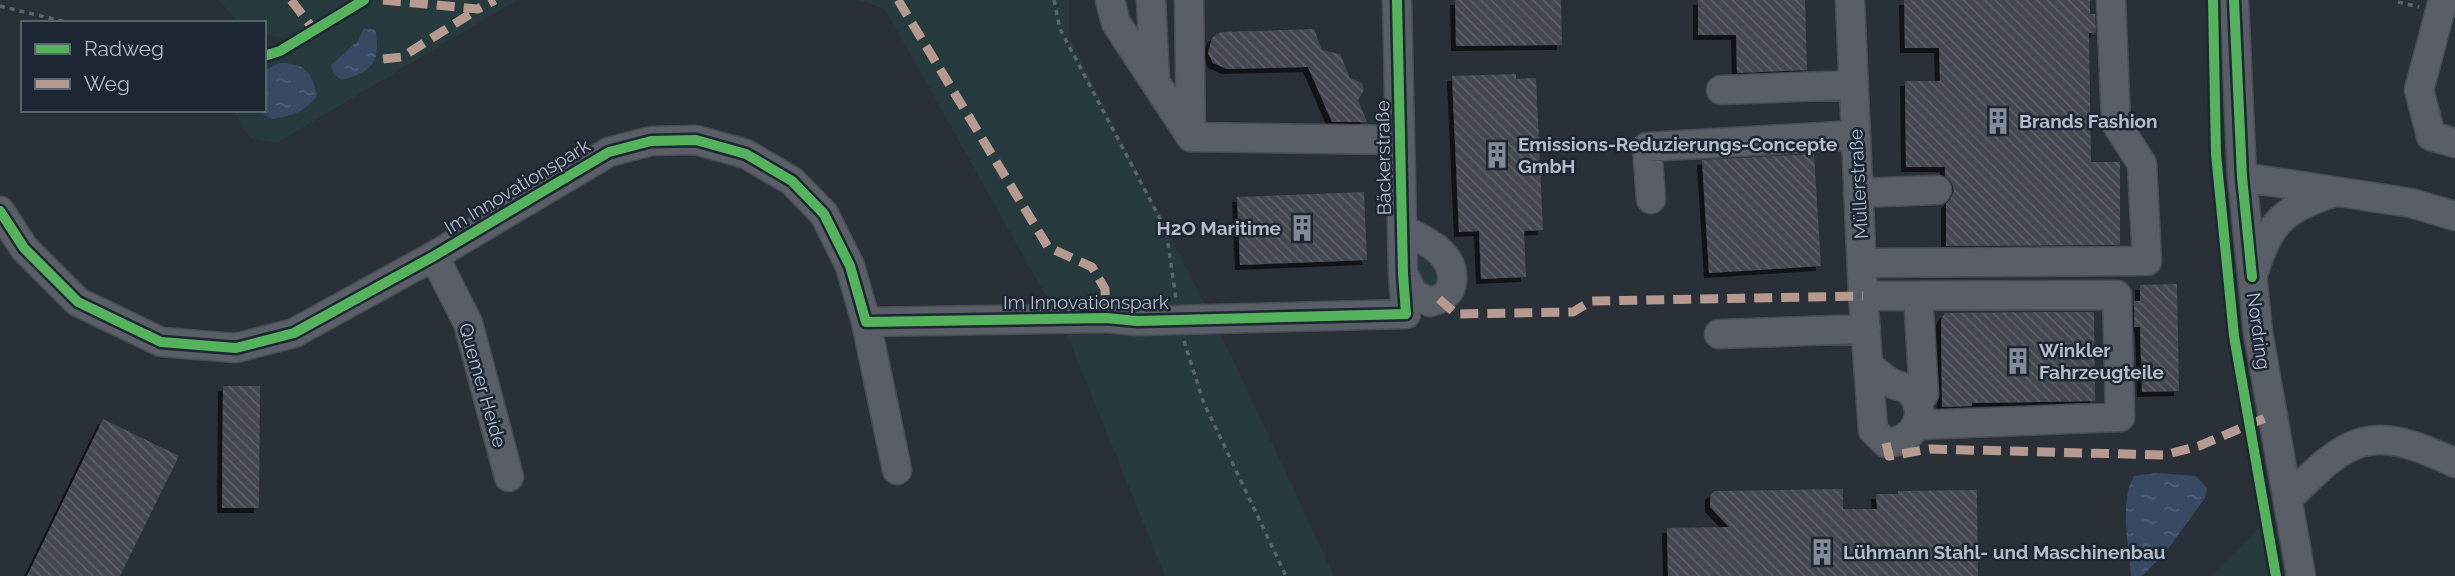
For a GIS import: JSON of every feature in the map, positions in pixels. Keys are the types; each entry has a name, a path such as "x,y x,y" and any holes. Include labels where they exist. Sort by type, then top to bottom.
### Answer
{"street":[{"path":"1110,0 1116,23 1191,136"},
{"path":"1151,0 1156,82"},
{"path":"1188,0 1191,136"},
{"name":"Bäckerstraße","path":"1397,0 1406,314"},
{"name":"Müllerstraße","path":"1850,0 1863,296 1873,430 1886,443 1898,443 1910,436 1917,414"},
{"path":"1862,263 2147,261 2141,164 2116,123 2111,0"},
{"name":"Nordring","path":"2234,0 2242,177 2258,332 2301,576"},
{"path":"2443,0 2419,90 2431,136 2455,143"},
{"path":"1721,90 1853,85"},
{"path":"1651,199 1647,147 1856,135"},
{"path":"1191,136 1401,140"},
{"name":"Im Innovationspark","path":"0,211 24,248 78,302 161,342 236,348 294,334 434,256 608,152 651,141 696,140 746,154 792,181 824,214 850,266 866,321 897,470"},
{"path":"2242,177 2411,203 2455,216"},
{"path":"1858,193 1937,190"},
{"path":"2252,276 2266,238 2282,218 2316,198 2338,191"},
{"name":"Bäckerstraße","path":"1402,229 1443,254 1450,265 1452,287 1439,299 1430,302 1414,294 1403,274"},
{"name":"Quemer Heide","path":"434,256 468,323 509,477"},
{"path":"1863,296 2117,295 2120,418 1917,414"},
{"path":"1917,296 1924,394 1917,414"},
{"name":"Im Innovationspark","path":"866,321 1106,318 1138,321 1406,314"},
{"path":"1719,334 1866,329"},
{"path":"1870,367 1892,384 1908,390 1917,414"},
{"path":"2288,499 2321,465 2357,443 2377,439 2397,440 2455,463"}],"path":[{"path":"266,55 280,51 364,0"},
{"path":"1054,0 1060,29 1166,230 1179,320 1203,401 1286,576"},
{"path":"0,6 62,21"}],"green space":[{"path":"219,0 517,0 277,143 250,138 234,112 261,112 271,119 279,63 266,70 266,64 289,50 282,38 266,34 266,21 235,21"},
{"path":"859,0 1069,0 1069,36 1236,366 1334,576 1165,576 1065,330 885,9"},
{"path":"1425,254 1440,267 1440,283 1432,288 1416,282 1416,258"},
{"path":"2271,516 2280,576 2210,576"}],"water":[{"path":"364,28 375,30 377,49 372,64 360,73 341,80 333,73 331,65 358,41"},
{"path":"279,63 301,67 312,80 317,96 297,113 271,119 261,112 266,112 266,70"},
{"path":"2157,473 2196,476 2207,488 2205,498 2165,553 2142,576 2131,576 2126,525 2129,486 2134,476"}],"building":[{"path":"1455,0 1561,0 1562,45 1456,46"},
{"path":"1698,0 1805,0 1807,70 1737,73 1736,35 1698,35"},
{"name":"Brands Fashion","path":"1904,0 2090,0 2090,14 2095,14 2096,33 2089,33 2091,162 2120,162 2120,245 1946,246 1946,204 1954,190 1945,176 1945,167 1906,167 1905,81 1940,81 1939,48 1905,48"},
{"path":"1314,29 1322,50 1340,54 1350,78 1362,83 1364,90 1358,100 1367,122 1332,122 1308,67 1227,69 1213,63 1208,53 1212,38 1221,32"},
{"name":"Emissions-Reduzierungs-Concepte GmbH","path":"1516,74 1516,79 1536,78 1543,230 1524,231 1526,277 1481,279 1479,231 1459,232 1452,76"},
{"path":"1814,154 1821,266 1709,273 1702,160"},
{"name":"H2O Maritime","path":"1364,192 1367,260 1240,265 1237,197"},
{"path":"2177,284 2179,391 2142,392 2140,327 2134,327 2134,301 2140,301 2140,285"},
{"name":"Winkler Fahrzeugteile","path":"2094,312 2095,401 1972,403 1972,406 1942,407 1941,320 1945,313"},
{"path":"223,386 260,386 259,508 222,508"},
{"path":"103,419 179,456 120,576 27,576"},
{"name":"Lühmann Stahl- und Maschinenbau","path":"1843,489 1843,509 1877,509 1876,494 1898,494 1898,491 1977,490 1978,576 1668,576 1667,528 1729,527 1710,507 1710,495 1715,491"}],"marked path":[{"path":"291,0 314,30"},
{"path":"383,0 478,9 495,0"},
{"path":"898,0 1048,247 1092,267 1105,289 1106,318"},
{"path":"383,59 402,57 478,9"},
{"path":"1439,299 1456,314 1573,312 1591,301 1863,296"},
{"path":"1886,443 1889,456 1930,449 2164,455 2199,446 2272,415"}],"cycle path":[{"path":"266,55 280,51 364,0"},
{"path":"0,211 24,248 78,302 161,342 236,348 294,333 434,256 609,152 651,141 696,140 746,154 792,181 824,214 850,266 866,322 1106,318 1138,321 1406,314 1397,0"},
{"path":"2213,0 2216,154 2234,336 2276,576"},
{"path":"2234,0 2242,177 2252,277"}],"place":[{"name":"Brands Fashion","path":"1998,121"},
{"name":"Emissions-Reduzierungs-Concepte GmbH","path":"1497,155"},
{"name":"H2O Maritime","path":"1302,228"},
{"name":"Winkler Fahrzeugteile","path":"2018,361"},
{"name":"Lühmann Stahl- und Maschinenbau","path":"1822,552"}]}
